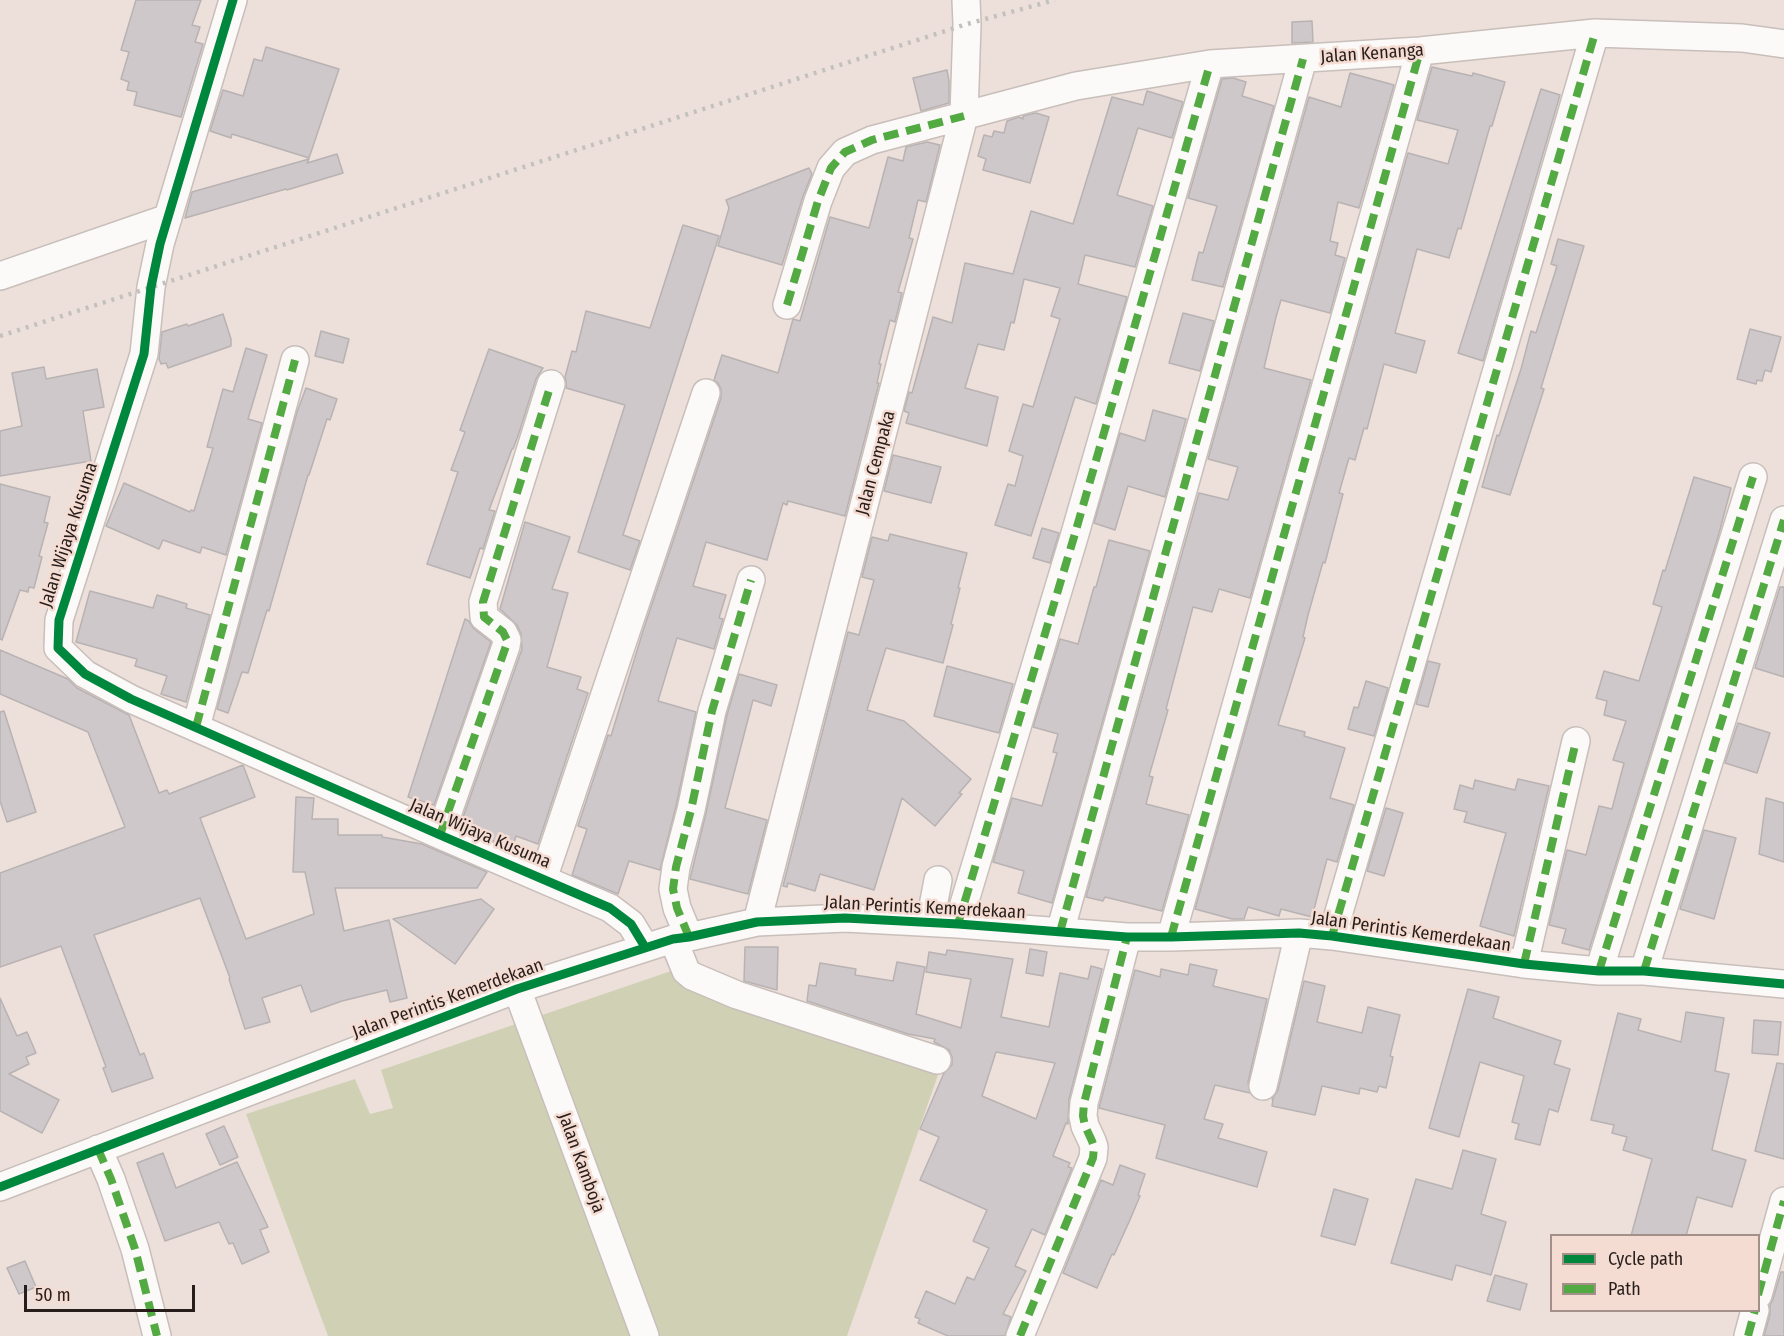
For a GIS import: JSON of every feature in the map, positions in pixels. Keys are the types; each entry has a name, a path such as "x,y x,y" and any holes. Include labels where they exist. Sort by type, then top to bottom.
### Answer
{"street":[{"name":"Jalan Wijaya Kusuma","path":"233,0 160,244 151,287 144,354 59,620 58,648 85,674 131,699 610,908 631,924 645,947"},
{"name":"Jalan Cempaka","path":"757,922 964,116 966,0"},
{"path":"1332,936 1595,33"},
{"name":"Jalan Kenanga","path":"787,305 818,201 831,168 845,152 872,140 1076,86 1210,64 1420,51 1595,33 1742,38 1784,44"},
{"path":"1171,937 1420,51"},
{"path":"1060,932 1303,59"},
{"path":"958,924 1071,548 1210,64"},
{"path":"0,276 168,218"},
{"path":"196,727 295,360"},
{"path":"440,835 506,646 507,640 503,632 484,617 483,602 551,384"},
{"path":"543,879 706,393"},
{"path":"1599,971 1753,477"},
{"path":"1644,971 1784,520"},
{"path":"751,580 712,711 676,867 673,889 686,971 692,976 737,995 937,1060"},
{"path":"1524,964 1576,741"},
{"path":"930,922 938,880"},
{"name":"Jalan Perintis Kemerdekaan","path":"0,1186 517,989 645,947 757,922 845,918 1127,937 1299,933 1524,964 1599,971 1644,971 1784,984"},
{"path":"1263,1086 1299,933"},
{"path":"1020,1336 1093,1158 1094,1148 1083,1116 1084,1103 1127,937"},
{"name":"Jalan Kamboja","path":"517,989 645,1336"},
{"path":"98,1149 135,1249 157,1336"},
{"path":"1760,1287 1784,1201"},
{"path":"1748,1336 1755,1312"}],"green space":[{"path":"674,970 939,1072 847,1336 328,1336 246,1114 355,1079 370,1114 393,1108 381,1070"}],"building":[{"path":"136,0 201,0 192,25 200,27 195,42 203,44 181,117 134,105 137,92 127,90 129,82 121,79 129,52 121,50"},
{"path":"1312,21 1313,42 1292,43 1292,22"},
{"path":"266,47 339,69 309,158 232,134 231,138 210,131 223,90 243,96 254,59 262,61"},
{"path":"1432,67 1472,76 1473,73 1505,82 1461,229 1458,228 1449,258 1417,249 1395,333 1425,341 1416,373 1384,364 1367,429 1364,428 1355,460 1349,458 1339,493 1343,494 1325,563 1323,562 1308,615 1303,637 1305,638 1278,725 1305,732 1304,736 1345,748 1330,798 1354,805 1337,862 1327,859 1312,917 1281,909 1279,916 1248,907 1244,919 1232,919 1195,909 1408,153 1448,164 1458,130 1417,120"},
{"path":"947,70 949,103 921,111 913,78"},
{"path":"1350,73 1394,85 1359,208 1338,202 1330,241 1338,243 1335,255 1345,258 1330,313 1281,300 1276,317 1264,368 1311,380 1250,598 1219,589 1212,612 1193,607 1149,776 1153,777 1146,804 1189,815 1162,911 1105,897 1103,901 1086,897 1199,493 1228,500 1238,467 1208,459 1309,97 1341,107"},
{"path":"1233,78 1246,82 1242,96 1274,106 1223,287 1192,280 1199,252 1203,253 1217,206 1188,198 1222,79"},
{"path":"1541,89 1560,95 1483,361 1458,353"},
{"path":"1147,91 1183,102 1172,138 1138,128 1117,195 1153,206 1135,267 1085,255 1078,284 1127,297 1096,404 1075,397 1031,536 995,525 1008,484 1015,486 1023,456 1009,451 1023,404 1033,407 1060,319 1051,316 1060,288 1024,279 1014,323 1011,322 1004,350 978,344 965,388 998,397 987,446 906,423 909,413 904,411 909,392 912,393 933,317 952,323 965,263 1013,274 1031,211 1073,224 1112,97 1143,105"},
{"path":"1036,113 1049,117 1030,183 983,170 986,159 978,156 984,135 992,137 994,131 1004,133 1007,121 1019,117 1023,119 1023,116"},
{"path":"927,142 940,145 926,202 918,200 909,238 913,239 898,292 902,293 895,322 890,320 879,364 881,364 877,383 879,383 845,516 788,501 787,505 783,503 767,560 706,542 693,586 726,595 719,618 723,619 714,649 677,638 658,701 696,712 660,870 629,861 618,894 572,875 587,829 578,826 608,735 611,736 643,631 721,398 721,389 714,380 722,355 778,373 793,319 800,321 830,217 869,228 888,157 903,161 906,147"},
{"path":"337,154 343,173 185,218 192,192 309,159 307,163"},
{"path":"809,168 812,174 782,265 718,246 729,208 726,200"},
{"path":"683,225 719,236 623,535 640,541 630,570 578,552 625,405 566,388 565,377 572,351 576,352 586,311 650,328"},
{"path":"1558,239 1584,246 1541,388 1544,389 1510,495 1482,487 1497,435 1499,436 1521,369 1531,331 1536,333 1557,266 1551,264"},
{"path":"1183,313 1214,321 1200,371 1169,363"},
{"path":"223,314 231,346 168,368 166,363 161,364 159,359 162,332"},
{"path":"1750,329 1781,337 1771,372 1765,370 1762,381 1757,380 1756,384 1737,379"},
{"path":"321,331 349,339 343,363 315,356"},
{"path":"246,348 267,355 248,419 262,423 226,555 202,547 200,553 163,540 159,549 106,526 124,483 190,512 194,511 213,448 207,447 223,389 233,392"},
{"path":"489,349 543,368 536,379 518,436 489,510 495,511 483,549 480,548 470,578 427,564 458,472 451,470 465,432 460,430"},
{"path":"44,367 46,379 97,369 104,407 83,411 91,461 0,476 0,431 22,426 12,373"},
{"path":"306,388 337,399 330,420 327,419 308,475 269,611 267,610 248,673 242,672 228,713 217,709 297,412"},
{"path":"1153,410 1186,419 1165,497 1128,486 1115,530 1094,523 1120,433 1145,441"},
{"path":"893,455 941,467 931,503 884,491"},
{"path":"1694,477 1731,488 1718,537 1589,950 1562,943 1566,929 1549,925 1567,850 1586,855 1599,806 1612,809 1624,763 1613,760 1626,721 1604,715 1607,701 1596,698 1604,671 1639,681 1662,607 1653,604"},
{"path":"0,484 50,497 44,522 48,523 39,556 42,557 34,588 29,587 28,592 20,590 2,640 0,639"},
{"path":"525,522 570,537 552,589 568,593 547,667 581,677 577,689 588,693 538,844 516,836 512,849 460,826 522,649 521,634 517,625 500,609"},
{"path":"1042,528 1059,533 1050,563 1033,558"},
{"path":"890,534 967,553 943,663 886,648 867,710 904,721 971,779 959,793 962,794 935,826 902,798 874,890 820,874 815,891 788,883 787,887 783,886 848,632 859,635 874,580 862,577 872,537 888,541"},
{"path":"1109,540 1150,551 1052,903 1018,893 1024,871 993,862 1012,798 1042,806 1057,753 1053,752 1058,734 1033,727 1060,639 1078,644"},
{"path":"1780,587 1784,587 1784,677 1755,668"},
{"path":"90,591 153,608 157,595 187,604 186,608 210,615 186,702 161,694 167,676 135,666 137,659 76,642"},
{"path":"465,619 491,642 434,805 408,797"},
{"path":"0,650 68,679 77,688 129,715 159,793 167,790 169,794 243,765 255,797 200,818 246,939 314,914 305,872 293,872 296,797 314,798 312,819 338,819 338,835 382,835 382,837 422,844 487,872 477,888 335,888 344,931 389,920 407,998 390,1002 387,990 342,1001 311,1012 301,985 262,998 270,1022 245,1029 230,978 200,898 94,935 140,1055 144,1053 153,1078 112,1092 103,1068 106,1067 61,946 0,967 0,873 125,827 88,732 0,694"},
{"path":"1428,661 1440,664 1428,707 1416,704"},
{"path":"947,666 1013,684 999,733 934,716"},
{"path":"739,674 777,685 771,706 753,700 725,808 767,820 748,894 690,879 727,715"},
{"path":"1366,681 1388,688 1374,736 1348,729 1354,707 1358,708"},
{"path":"4,711 36,812 7,822 0,801 0,712"},
{"path":"1738,723 1770,733 1757,773 1725,763"},
{"path":"1518,779 1549,786 1514,936 1480,926 1506,833 1464,822 1467,812 1454,809 1460,785 1473,789 1475,780 1515,790"},
{"path":"1766,798 1784,803 1784,862 1759,854"},
{"path":"1386,808 1403,813 1384,876 1367,871"},
{"path":"1704,830 1736,838 1714,919 1680,909"},
{"path":"481,899 494,909 455,964 393,919"},
{"path":"745,947 778,947 777,990 744,981"},
{"path":"1030,949 1047,952 1043,976 1026,973"},
{"path":"947,950 1013,959 1001,1017 1049,1027 1060,973 1088,979 1091,966 1102,969 1069,1099 1068,1124 1066,1123 1053,1156 1070,1163 1068,1167 1072,1168 1045,1235 1032,1229 1015,1266 1026,1271 1003,1314 1011,1317 1005,1336 948,1336 918,1323 920,1319 915,1317 926,1291 955,1304 967,1277 974,1280 989,1248 973,1241 987,1210 920,1180 939,1137 920,1129 944,1073 952,1065 949,1050 934,1042 935,1039 908,1034 807,1001 809,985 816,986 820,963 856,969 855,975 893,981 897,962 925,967 916,1014 961,1028 971,979 926,972 929,952 946,955","holes":["996,1052 1055,1063 1036,1119 982,1096"]},
{"path":"1190,964 1217,970 1213,986 1267,999 1248,1082 1250,1093 1215,1085 1204,1119 1223,1124 1218,1138 1267,1152 1257,1187 1156,1158 1165,1125 1099,1108 1135,970 1160,977 1161,969 1188,975"},
{"path":"1304,981 1325,986 1317,1022 1362,1033 1368,1007 1400,1015 1390,1056 1393,1057 1386,1088 1379,1086 1377,1092 1360,1088 1359,1094 1322,1086 1315,1115 1272,1106 1272,1099 1278,1090"},
{"path":"1468,989 1499,997 1493,1018 1561,1041 1554,1064 1570,1069 1558,1112 1549,1109 1540,1145 1515,1139 1519,1124 1512,1122 1524,1076 1480,1062 1459,1137 1429,1128"},
{"path":"0,998 17,1036 27,1032 36,1053 26,1057 29,1064 9,1074 59,1100 42,1133 0,1111"},
{"path":"1686,1012 1724,1018 1715,1071 1729,1074 1712,1150 1746,1160 1732,1207 1697,1197 1687,1234 1632,1234 1652,1159 1623,1150 1627,1137 1612,1133 1614,1125 1591,1120 1618,1013 1641,1019 1638,1030 1681,1042"},
{"path":"1754,1020 1781,1022 1778,1055 1752,1053"},
{"path":"1777,1063 1784,1064 1784,1159 1755,1151"},
{"path":"224,1126 238,1157 220,1165 206,1134"},
{"path":"1463,1150 1496,1159 1481,1214 1506,1222 1491,1275 1456,1265 1452,1280 1391,1263 1416,1179 1452,1189"},
{"path":"163,1153 176,1188 237,1162 268,1227 260,1230 269,1252 242,1264 233,1243 229,1244 219,1222 165,1241 137,1163"},
{"path":"1120,1165 1145,1174 1138,1195 1140,1196 1097,1288 1063,1273 1101,1180 1113,1185"},
{"path":"1334,1189 1368,1199 1355,1245 1321,1236"},
{"path":"25,1261 36,1287 19,1294 7,1268"},
{"path":"1781,1272 1784,1272 1784,1336 1764,1336 1770,1305"},
{"path":"1495,1275 1527,1284 1520,1310 1487,1301"}],"railway":[{"path":"0,336 967,24 1055,0"}],"marked path":[{"path":"1332,936 1595,33"},
{"path":"1171,937 1420,51"},
{"path":"1060,932 1303,59"},
{"path":"958,924 1074,537 1210,64"},
{"path":"787,305 818,201 831,168 845,152 872,140 964,116"},
{"path":"196,727 295,360"},
{"path":"440,835 506,646 507,640 503,632 484,617 483,602 551,384"},
{"path":"1599,971 1753,477"},
{"path":"1644,971 1784,520"},
{"path":"689,937 677,908 673,889 676,867 712,711 751,580"},
{"path":"1524,964 1576,741"},
{"path":"1020,1336 1093,1158 1094,1147 1083,1116 1084,1103 1127,937"},
{"path":"98,1149 135,1249 157,1336"},
{"path":"1760,1288 1784,1201"},
{"path":"1748,1336 1754,1312"}],"cycle path":[{"path":"233,0 160,244 151,287 144,354 59,620 58,648 85,674 131,699 610,908 631,924 645,947"},
{"path":"0,1187 517,989 673,939 757,922 845,918 1127,937 1299,933 1524,964 1599,971 1644,971 1784,984"}]}
